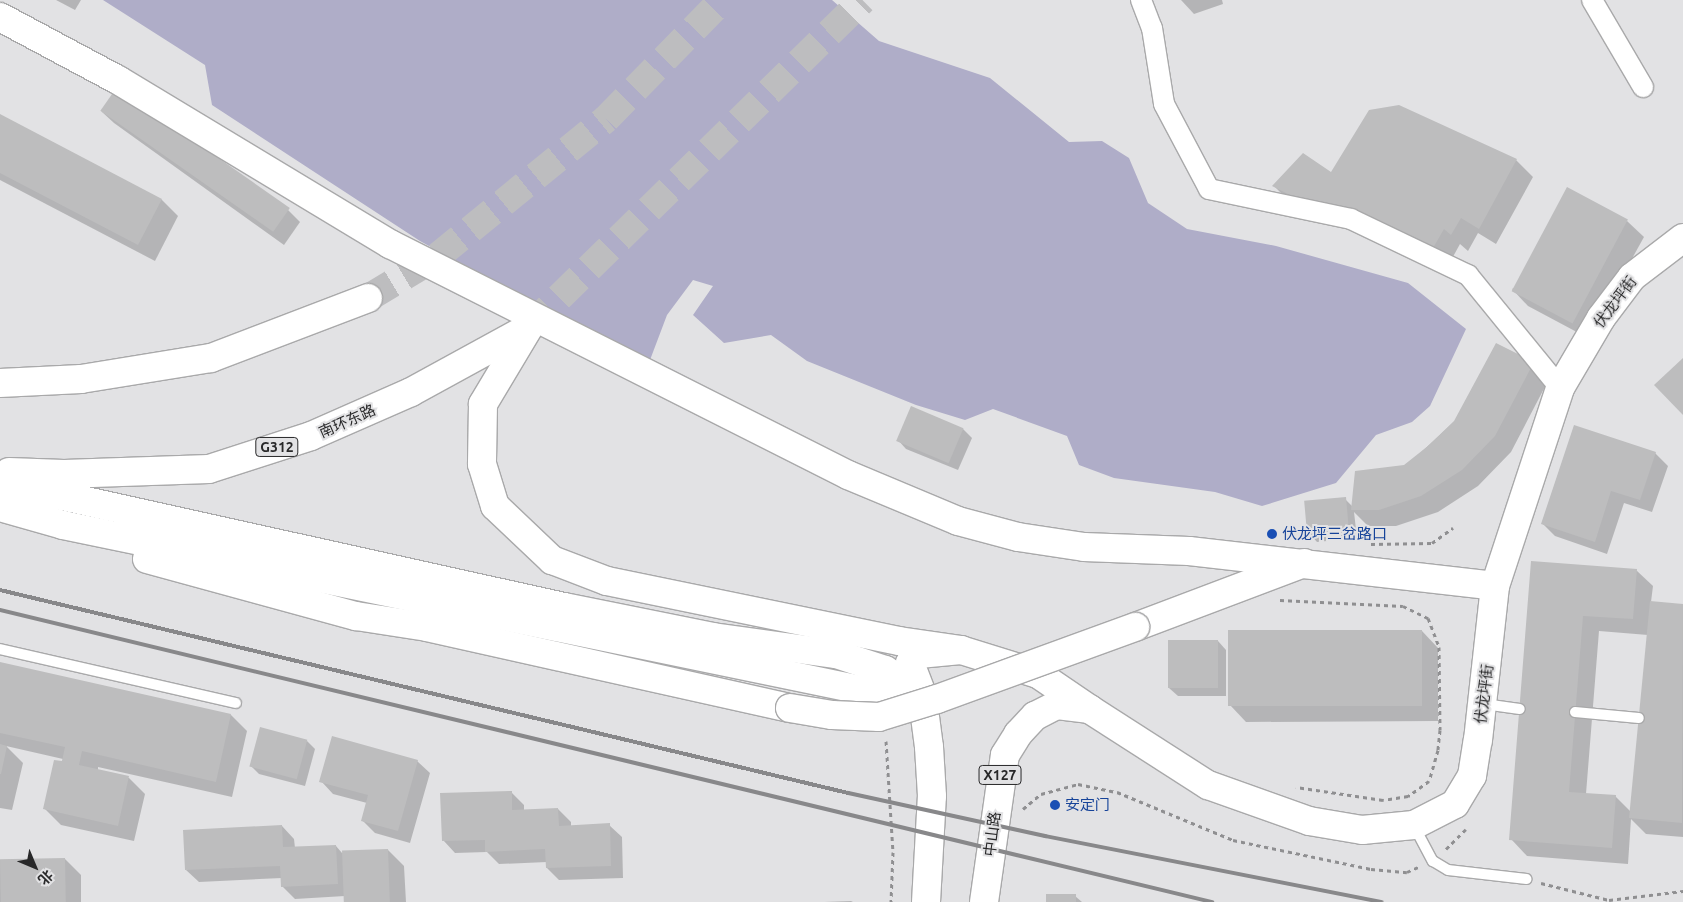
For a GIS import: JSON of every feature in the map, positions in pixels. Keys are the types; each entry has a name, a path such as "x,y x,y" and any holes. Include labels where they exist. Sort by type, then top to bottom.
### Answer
{"main road":[{"path":"0,16 118,80 390,244 848,475 958,521 1018,536 1084,547 1189,551 1304,563 1400,578 1495,586"},
{"name":"伏龙坪街","path":"961,650 1038,674 1208,785 1309,821 1362,830 1414,826 1455,804 1472,776 1484,704 1495,586 1560,388 1601,318 1632,277 1683,238"},
{"path":"0,383 81,379 211,358 368,298"},
{"name":"南环东路","path":"0,471 64,474 209,469 311,436 412,392 529,327 484,404 482,464 495,506 552,560 607,581 900,641 961,650"},
{"path":"0,365 81,379"},
{"path":"0,482 564,608 713,637 836,654 885,670 922,694"},
{"path":"0,507 63,525 885,695 922,694"},
{"path":"63,525 84,540 220,581 356,616 427,627 790,708 832,715 879,717 937,699 1304,563"},
{"path":"926,902 932,796 922,694 910,663 918,654 961,650"},
{"name":"中山路","path":"984,902 1005,754 1018,734 1042,713 1057,705 1091,710"}],"street":[{"path":"1141,0 1152,28 1164,104 1209,189 1350,219 1468,275 1560,388"},
{"path":"1592,0 1643,87"}],"lane":[{"path":"0,649 236,703"},
{"path":"1484,704 1520,709"},
{"path":"1575,712 1639,718"},
{"path":"1414,826 1433,861 1448,870 1526,879"}],"path":[{"path":"1369,544 1432,543 1453,528"},
{"path":"1277,600 1402,606 1428,618 1439,647 1439,737 1429,781 1408,796 1383,800 1295,786"},
{"path":"882,732 888,745 893,852 891,902"},
{"path":"1526,879 1609,900 1683,891"}],"shaded area":[{"path":"103,0 832,0 879,41 990,78 1069,142 1102,141 1129,158 1148,203 1187,229 1276,246 1408,283 1466,329 1430,406 1412,422 1376,435 1336,483 1262,506 1215,492 1114,478 1079,465 1067,436 993,409 965,420 916,405 807,361 771,335 724,343 693,315 713,286 693,280 667,315 650,360 505,288 420,241 212,105 205,65"}],"building":[{"path":"117,87 290,208 273,232 100,111"},
{"path":"1399,105 1517,159 1479,229 1461,218 1451,235 1444,229 1433,248 1296,198 1272,186 1303,153 1331,172 1369,110"},
{"path":"0,114 162,199 138,245 0,173"},
{"path":"1567,187 1628,219 1573,324 1512,291"},
{"path":"1496,343 1534,362 1495,436 1462,470 1421,496 1379,510 1351,510 1355,471 1404,465 1428,446 1454,421"},
{"path":"1683,358 1683,415 1654,385"},
{"path":"911,406 963,428 949,463 896,441"},
{"path":"1574,425 1656,452 1640,500 1611,491 1595,542 1541,524"},
{"path":"1346,497 1349,530 1307,534 1304,501"},
{"path":"1531,561 1637,569 1633,619 1583,616 1569,792 1616,795 1612,848 1509,840"},
{"path":"1650,601 1683,604 1682,823 1629,818"},
{"path":"1228,630 1422,630 1422,706 1228,706"},
{"path":"1168,640 1218,640 1218,688 1168,688"},
{"path":"0,662 231,714 216,782 82,751 79,765 129,776 118,826 43,809 54,760 62,761 65,747 0,733"},
{"path":"260,727 307,740 297,779 249,767"},
{"path":"332,736 418,760 398,831 361,821 368,795 319,782"},
{"path":"0,744 7,746 1,774 0,774"},
{"path":"512,791 512,810 558,808 559,826 610,823 611,866 546,868 545,849 485,852 485,840 442,841 440,793"},
{"path":"282,825 283,847 336,845 338,884 281,887 280,866 185,870 183,830"},
{"path":"388,849 390,902 344,902 342,851"},
{"path":"65,858 66,902 1,902 0,859"},
{"path":"1046,894 1076,894 1076,902 1046,902"}],"tunnel":[{"path":"368,298 438,256 606,119 722,0"},
{"path":"529,327 863,0"}],"railway":[{"path":"0,590 848,793 1045,836 1382,902"},
{"path":"0,610 1212,902"}],"place":[{"name":"伏龙坪三岔路口","path":"1272,534"},
{"name":"安定门","path":"1055,805"}]}
